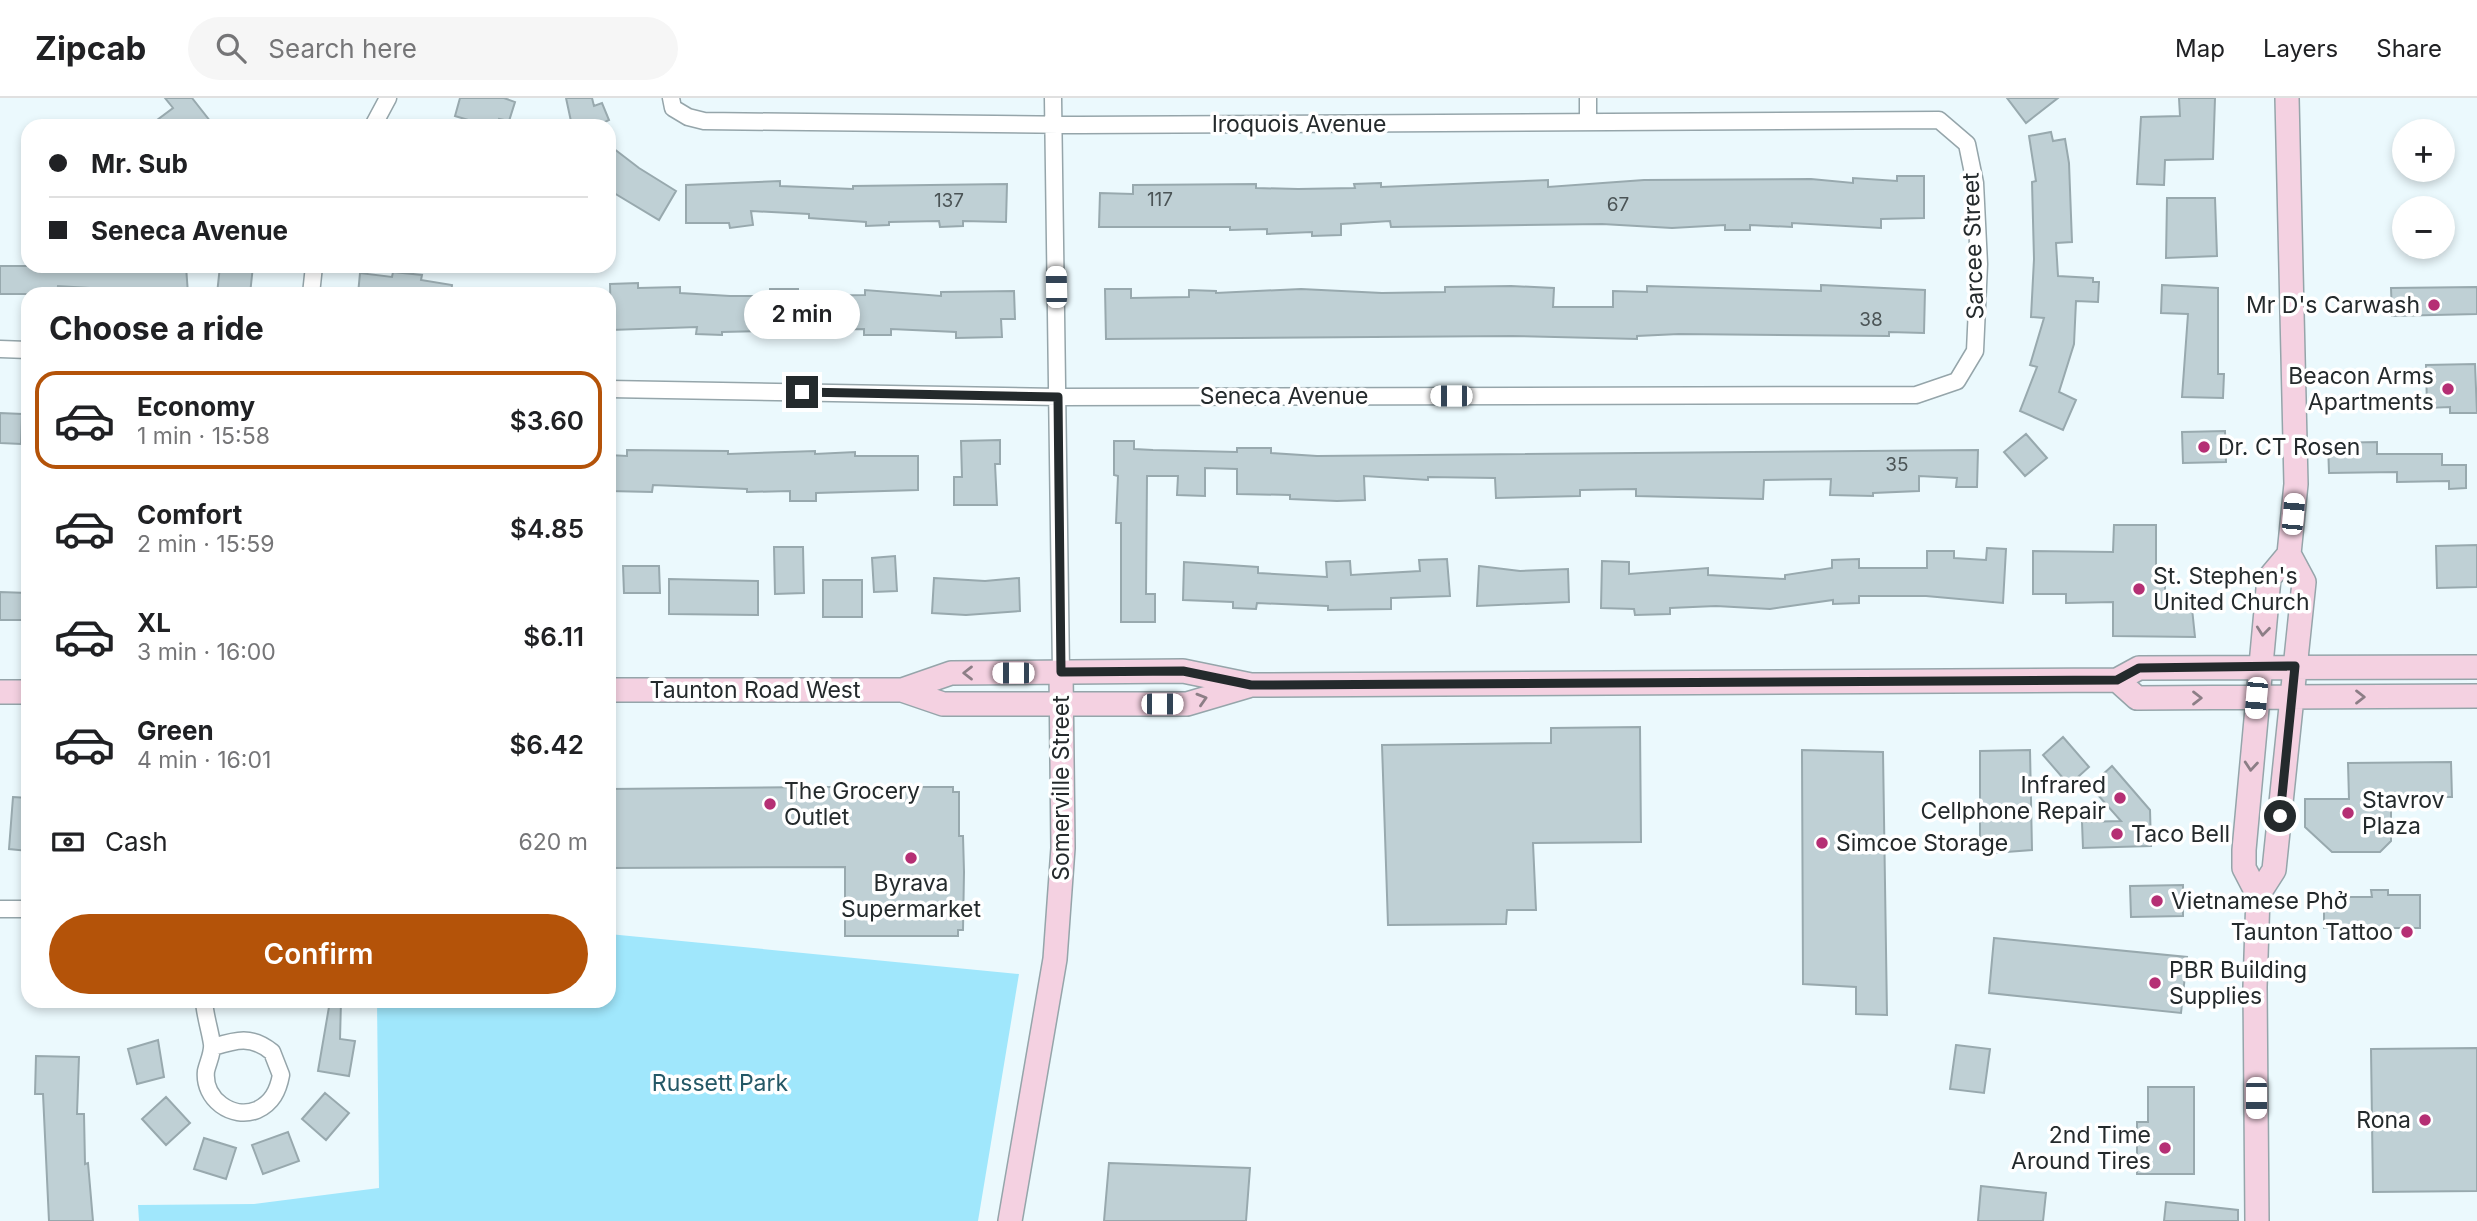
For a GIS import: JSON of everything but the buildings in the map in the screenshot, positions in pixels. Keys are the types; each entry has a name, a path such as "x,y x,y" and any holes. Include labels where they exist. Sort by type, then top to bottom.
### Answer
{"main road":[{"path":"2258,895 2274,870 2304,582 2289,554 2296,484 2296,428 2289,286 2287,98"},
{"path":"2257,1221 2255,988 2258,895 2244,868 2256,698 2269,578 2289,554"},
{"name":"Taunton Road West","path":"902,690 951,673 1183,671 1251,685 2117,680 2139,668 2477,667"},
{"name":"Somerville Street","path":"1010,1221 1055,959 1063,848 1061,672"},
{"path":"2117,680 2137,698 2292,700 2477,696"},
{"name":"Taunton Road West","path":"616,690 902,690 943,704 1187,704 1251,685"},
{"path":"0,692 21,692"}],"street":[{"path":"377,119 388,98"},
{"name":"Iroquois Avenue","path":"671,98 673,108 688,117 705,121 1053,124 1939,120"},
{"name":"Somerville Street","path":"1053,98 1061,672"},
{"path":"1588,98 1588,122"},
{"name":"Sarcee Street","path":"1939,120 1967,144 1975,183 1979,264 1975,351 1957,381"},
{"path":"0,349 21,349"},
{"name":"Seneca Avenue","path":"616,389 1058,397 1916,395 1957,381"},
{"path":"0,909 21,909"},
{"path":"205,1008 213,1047 206,1072 207,1084 219,1104 229,1110 252,1112 272,1099 281,1075 272,1052 250,1039 237,1039 213,1047"}],"green space":[{"name":"Russett Park","path":"616,935 1019,974 978,1221 139,1221 138,1205 254,1204 379,1188 377,1008 616,1008"}],"place":[{"name":"Mr D's Carwash","path":"2434,305"},
{"name":"Beacon Arms Apartments","path":"2448,389"},
{"name":"Dr. CT Rosen","path":"2204,447"},
{"name":"St. Stephen's United Church","path":"2139,589"},
{"name":"Infrared Cellphone Repair","path":"2120,798"},
{"name":"The Grocery Outlet","path":"770,804"},
{"name":"Stavrov Plaza","path":"2348,813"},
{"name":"Taco Bell","path":"2117,834"},
{"name":"Simcoe Storage","path":"1822,843"},
{"name":"Byrava Supermarket","path":"911,858"},
{"name":"Vietnamese Phở","path":"2157,901"},
{"name":"Taunton Tattoo","path":"2407,932"},
{"name":"PBR Building Supplies","path":"2155,983"},
{"name":"Rona","path":"2425,1120"},
{"name":"2nd Time Around Tires","path":"2165,1148"}],"route":[{"path":"802,392 1058,397 1061,672 1183,671 1251,685 1650,684 1950,679 2117,680 2139,668 2295,666 2280,816"}]}
